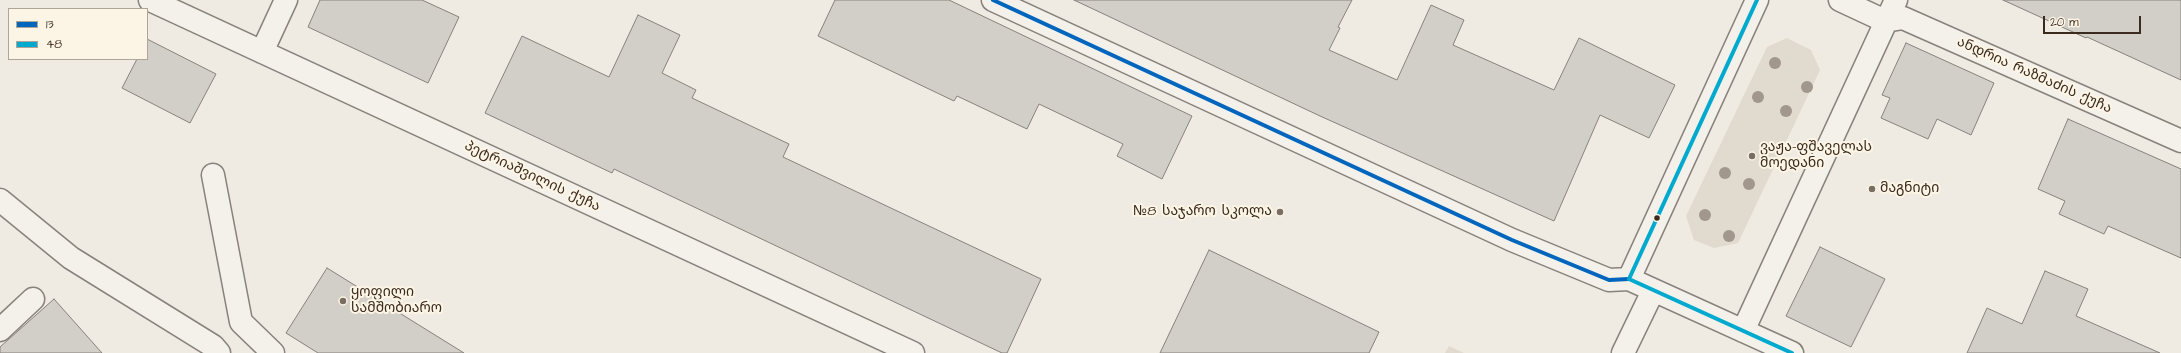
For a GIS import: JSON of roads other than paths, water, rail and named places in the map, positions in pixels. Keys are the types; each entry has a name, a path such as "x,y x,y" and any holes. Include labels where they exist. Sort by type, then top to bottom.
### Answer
{"street":[{"name":"პეტრიაშვილის ქუჩა","path":"150,0 913,353"},
{"path":"262,52 286,0"},
{"path":"993,0 1512,240 1609,280 1629,279 1742,332 1792,353"},
{"path":"1629,279 1757,0"},
{"path":"1840,0 1885,21"},
{"path":"1742,332 1896,0"},
{"name":"ანდრია რაზმაძის ქუჩა","path":"1885,21 1903,18 2181,141"},
{"path":"212,175 241,322 273,353"},
{"path":"0,200 71,258 213,346 219,353"},
{"path":"1623,353 1653,291"},
{"path":"0,330 33,299"}],"place":[{"name":"ვაჟა-ფშაველას მოედანი","path":"1752,156"},
{"name":"მაგნიტი","path":"1872,189"},
{"name":"№8 საჯარო სკოლა","path":"1280,212"},
{"name":"ყოფილი სამშობიარო","path":"343,301"}]}
